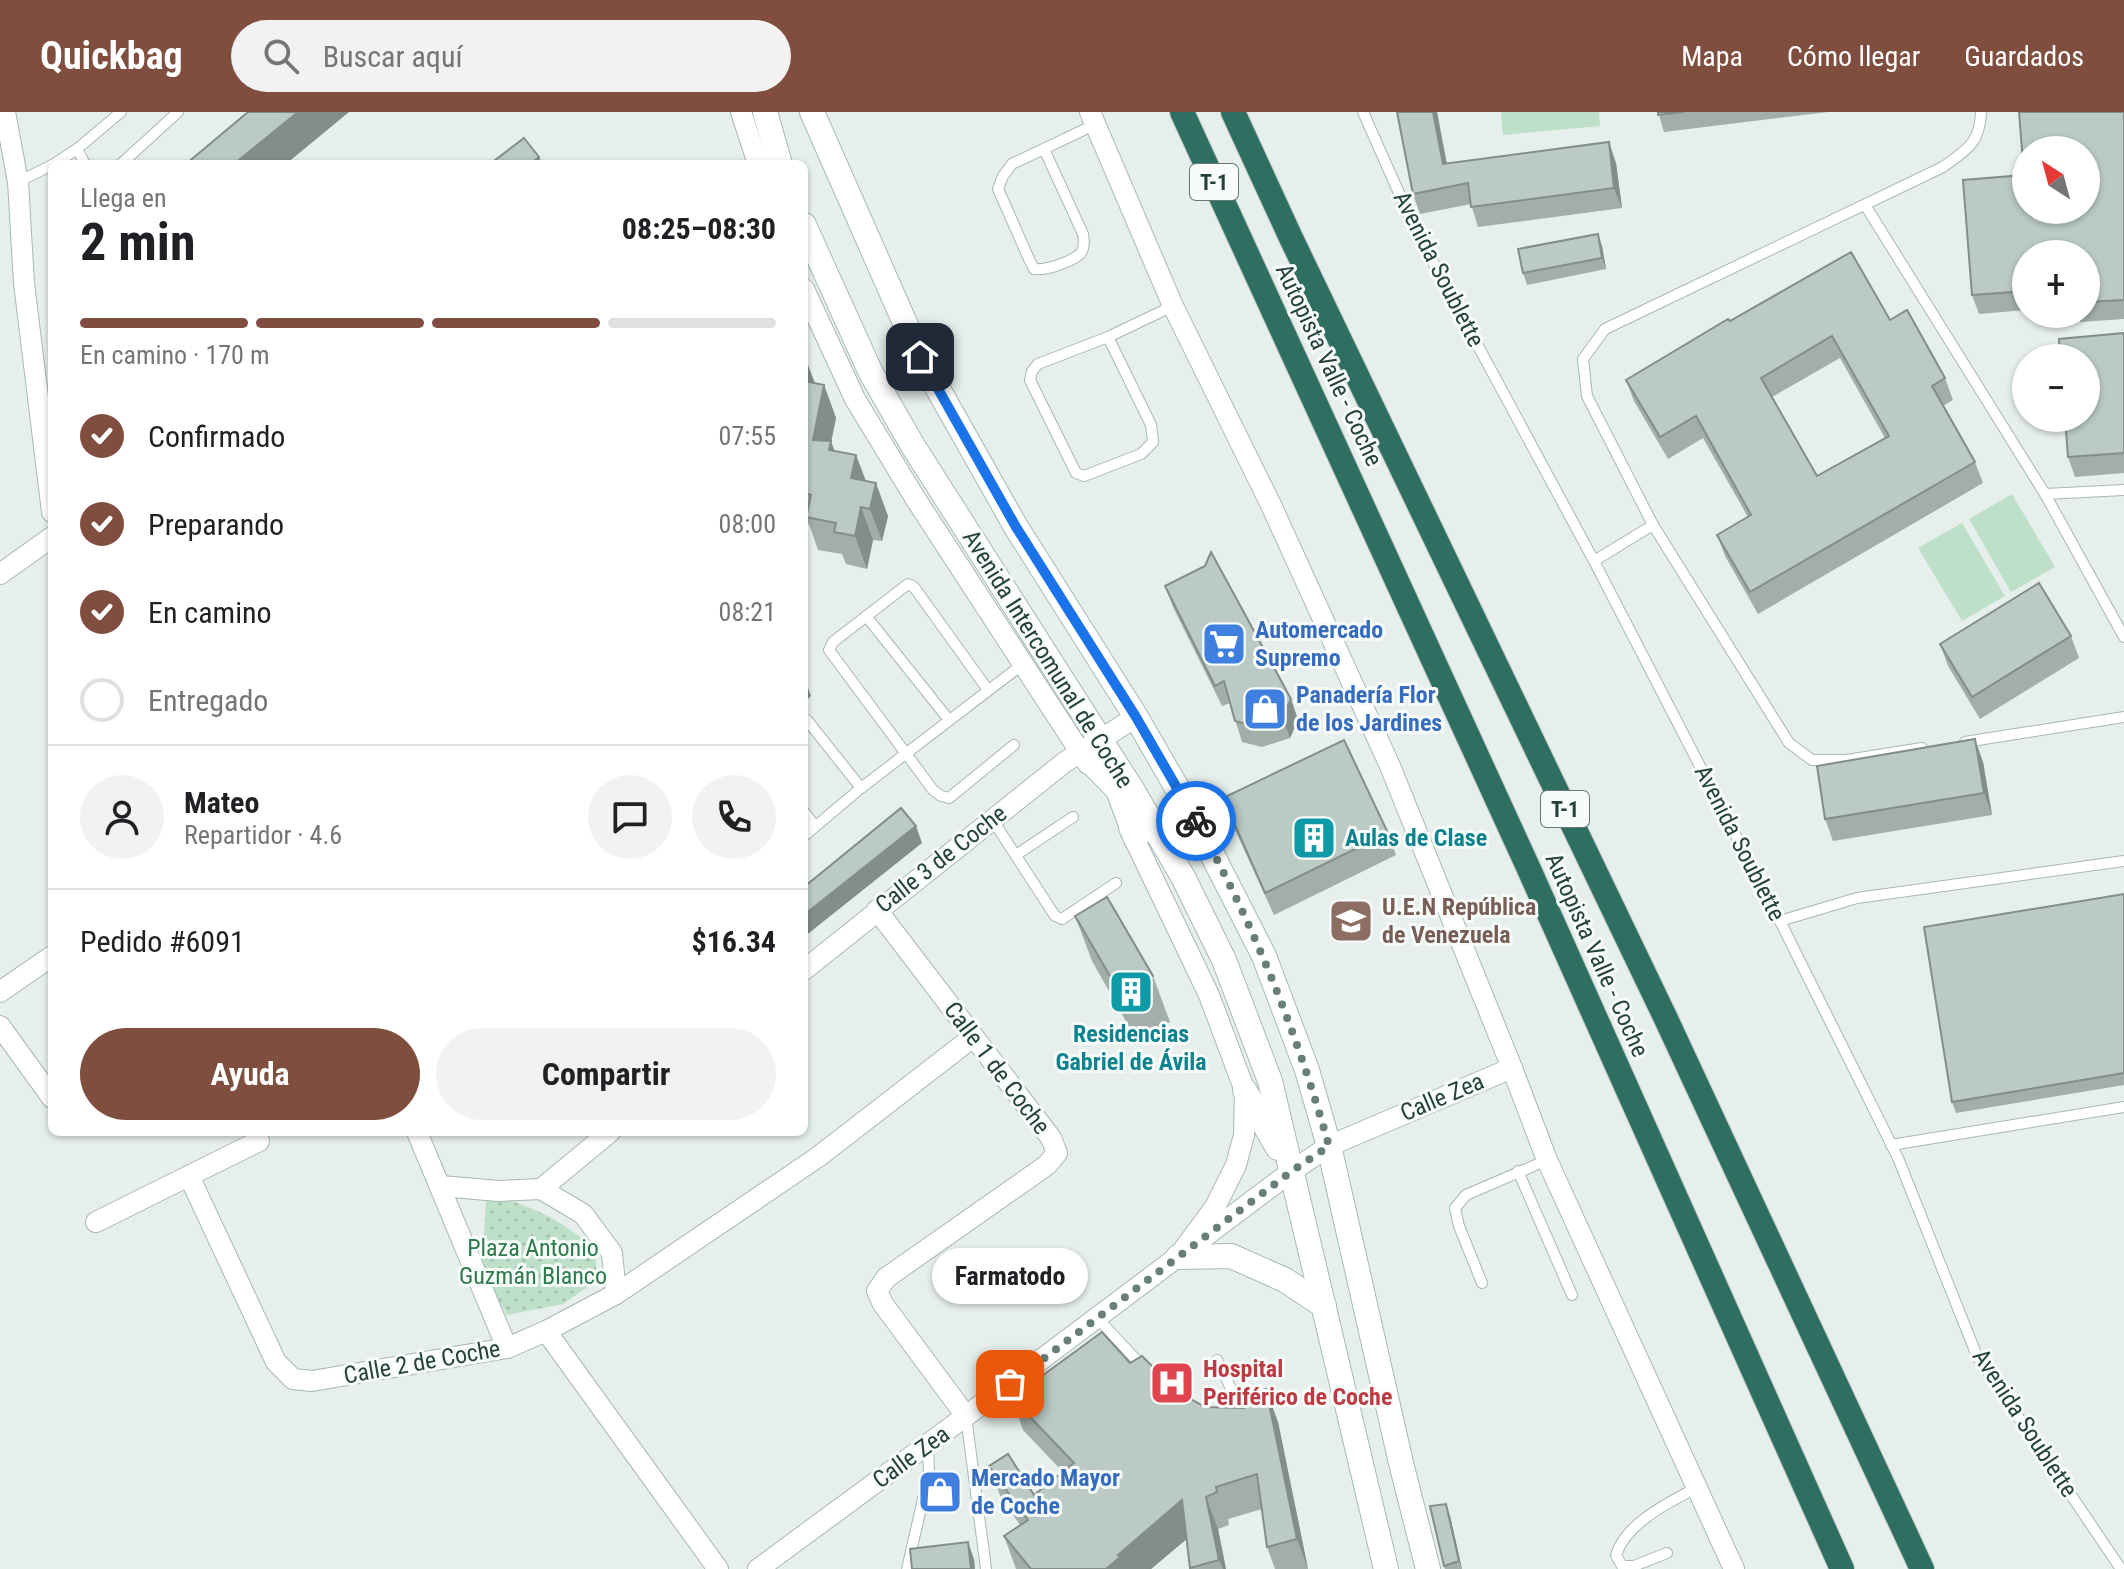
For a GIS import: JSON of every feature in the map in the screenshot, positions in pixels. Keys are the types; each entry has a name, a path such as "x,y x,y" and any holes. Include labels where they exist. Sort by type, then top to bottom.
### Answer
{"highway":[{"name":"Autopista Valle - Coche","path":"1182,112 1528,867 1839,1566"},
{"name":"Autopista Valle - Coche","path":"1233,112 1660,1007 1894,1508"},
{"name":"T-1","path":"1894,1508 1922,1569"},
{"path":"1894,1508 1930,1569"}],"main road":[{"path":"765,112 779,160"},
{"name":"Avenida Intercomunal de Coche","path":"812,112 920,357 1016,527 1136,717 1207,840 1264,956 1307,1070 1329,1146 1428,1569"},
{"name":"Avenida Intercomunal de Coche","path":"808,234 871,373 1090,746 1145,833 1183,877 1240,998 1270,1081 1386,1569"},
{"path":"1090,746 1145,833"},
{"path":"1245,1091 1292,1171"},
{"path":"1178,1257 1231,1256 1285,1280 1324,1306"}],"street":[{"path":"5,112 18,182 24,283 48,430"},
{"path":"741,112 757,160"},
{"path":"1093,118 1173,306 1271,505 1390,766 1547,1160 1734,1569"},
{"name":"Avenida Intercomunal de Coche","path":"808,298 855,399 915,498 1023,664 1090,746"},
{"path":"0,574 48,540"},
{"name":"Calle 3 de Coche","path":"808,967 992,819 1090,746 1136,717"},
{"name":"Avenida Intercomunal de Coche","path":"1145,833 1245,1091"},
{"name":"Calle 1 de Coche","path":"877,910 1051,1138 1057,1153 1047,1165 886,1278 877,1291 883,1304 966,1416"},
{"path":"0,992 48,959"},
{"path":"0,1026 48,1092"},
{"name":"Calle 2 de Coche","path":"189,1176 276,1362 293,1379 312,1381 507,1348 616,1294 818,1157 973,1037"},
{"name":"Calle Zea","path":"758,1569 1329,1146 1512,1068"},
{"path":"1178,1257 1215,1207 1236,1165 1244,1135 1245,1091"},
{"path":"419,1136 507,1348"},
{"path":"541,1189 605,1136"},
{"path":"96,1222 259,1141"},
{"path":"441,1186 498,1191 541,1189 583,1214 612,1253 616,1294"},
{"path":"546,1331 718,1569"}],"lane":[{"path":"59,160 121,112"},
{"path":"125,160 178,112"},
{"name":"Avenida Soublette","path":"1363,112 1415,229 1594,561 1780,921 1891,1145 1977,1356 2121,1569"},
{"path":"1939,746 1847,760 1812,760 1789,743 1653,525 1587,396 1583,359 1605,329 1943,167 1972,146 1981,127 1981,112"},
{"path":"1044,149 1083,234 1084,245 1080,254 1044,271 1034,269 998,189 1012,164 1044,149 1093,118"},
{"path":"77,149 83,160"},
{"path":"18,182 48,167"},
{"path":"1865,205 2045,494 2124,637"},
{"path":"1108,337 1151,425 1153,442 1141,454 1084,476 1076,473 1071,463 1030,380 1032,371 1038,364 1108,337 1173,306"},
{"path":"2045,494 2124,490"},
{"path":"1594,561 1653,525"},
{"path":"988,690 914,587 908,584 833,642 829,650 933,790 941,796 949,798 1014,745"},
{"path":"866,616 949,720"},
{"path":"808,832 1023,664"},
{"path":"1955,743 2124,717"},
{"path":"808,721 861,788"},
{"path":"808,817 815,826"},
{"path":"1016,855 1073,817"},
{"path":"992,819 1055,916 1062,919 1116,883"},
{"path":"1780,921 1857,898 2124,861"},
{"path":"1891,1145 2124,1107"},
{"path":"1482,1283 1455,1208 1466,1195 1547,1160"},
{"path":"1518,1171 1572,1295"},
{"path":"1097,1318 1155,1378"},
{"path":"1217,1360 1235,1404 1231,1416 1218,1424"},
{"path":"966,1416 986,1569"},
{"path":"907,1569 929,1473 928,1444"},
{"path":"1667,1553 1634,1566 1622,1566 1616,1555 1620,1542 1631,1530 1673,1500 1696,1488"}],"green space":[{"path":"1501,112 1599,112 1600,126 1503,135"},
{"path":"2012,494 2055,567 2011,592 1969,519"},
{"path":"1962,523 2005,596 1962,621 1918,548"},
{"name":"Plaza Antonio Guzmán Blanco","path":"501,1197 552,1218 585,1242 596,1252 596,1281 563,1304 507,1315 482,1268 486,1201"}],"building":[{"path":"248,112 298,112 239,160 191,160"},
{"path":"1397,112 1433,112 1443,164 1609,142 1614,188 1471,207 1468,183 1413,194"},
{"path":"2019,112 2124,112 2124,300 2100,301 2100,240 2012,240 2012,292 1972,295 1963,180 2012,176 2012,224 2100,224 2100,136 2021,136"},
{"path":"524,138 539,157 535,160 495,160"},
{"path":"1598,234 1602,258 1523,273 1518,249"},
{"path":"1851,252 1890,320 1907,310 1945,378 1932,386 1975,462 1750,592 1717,535 1751,515 1696,416 1660,437 1626,380 1728,319 1730,321","holes":["1832,336 1889,436 1817,476 1761,378"]},
{"path":"2124,333 2124,453 2068,457 2066,432 2100,432 2100,344 2059,344 2059,339"},
{"path":"808,382 824,385 813,440 831,441 829,450 856,455 851,478 876,483 870,509 861,507 855,536 834,532 836,523 808,517 811,495 808,494"},
{"name":"Automercado Supremo","path":"1211,552 1291,699 1282,717 1254,726 1235,721 1224,681 1215,686 1165,586 1205,566"},
{"path":"2039,583 2071,636 1972,697 1940,644"},
{"path":"1975,739 1984,793 1825,819 1817,766"},
{"name":"Aulas de Clase","path":"1344,740 1388,833 1265,893 1223,798"},
{"path":"901,808 916,826 808,912 808,884"},
{"path":"2124,894 2124,1073 1952,1102 1924,927"},
{"path":"1107,897 1153,976 1121,995 1075,916"},
{"path":"1102,1332 1130,1363 1142,1356 1177,1391 1205,1407 1244,1408 1242,1397 1266,1389 1297,1539 1267,1547 1257,1474 1216,1487 1217,1492 1206,1497 1219,1560 1190,1568 1182,1500 1106,1569 1031,1569 1004,1536 1028,1520 989,1466 1008,1454 1034,1495 1074,1463 1012,1398"},
{"path":"1446,1504 1459,1561 1444,1566 1430,1506"},
{"path":"968,1542 971,1569 912,1569 910,1549"}],"way so far":[{"path":"1010,1384 1329,1146 1307,1070 1264,956 1196,821"}],"place":[{"name":"Automercado Supremo","path":"1224,644"},
{"name":"Panadería Flor de los Jardines","path":"1265,709"},
{"name":"Aulas de Clase","path":"1314,838"},
{"name":"U.E.N República de Venezuela","path":"1351,921"},
{"name":"Residencias Gabriel de Ávila","path":"1131,992"},
{"name":"Hospital Periférico de Coche","path":"1172,1383"},
{"name":"Farmatodo","path":"1010,1384"},
{"name":"Mercado Mayor de Coche","path":"940,1492"}],"route":[{"path":"920,357 1016,527 1136,717 1196,821"}]}
